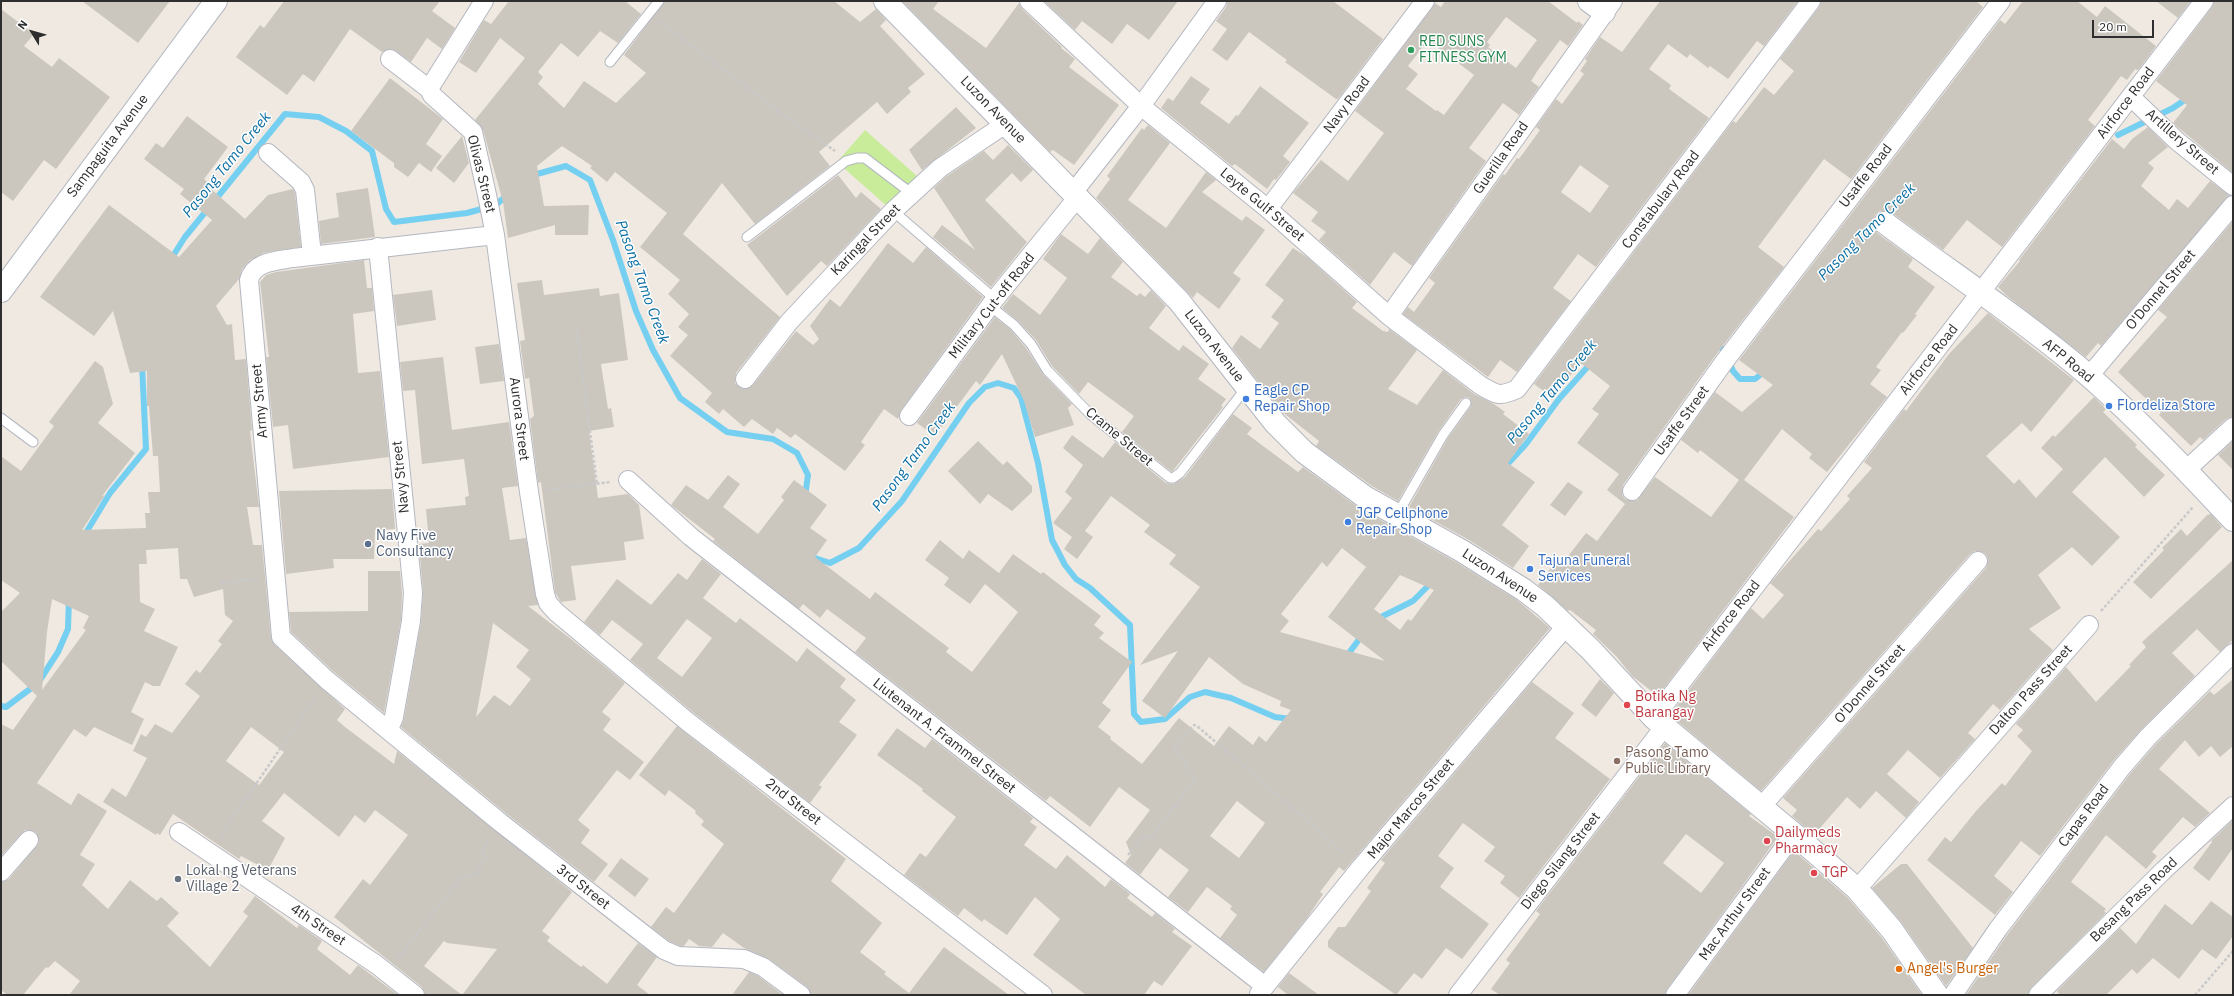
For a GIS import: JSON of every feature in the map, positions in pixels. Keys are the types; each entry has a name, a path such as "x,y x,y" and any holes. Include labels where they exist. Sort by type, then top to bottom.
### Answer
{"main road":[{"name":"Sampaguita Avenue","path":"1,290 216,1"},
{"name":"Luzon Avenue","path":"885,1 1007,123 1075,196 1179,301 1276,423 1304,452 1344,483 1502,576 1546,606 1567,625 1659,722 1794,834 1856,889 1892,930 1937,995"},
{"name":"AFP Road","path":"1885,223 1980,292 2089,376 2186,470 2233,520"}],"street":[{"path":"429,89 484,1"},
{"name":"Leyte Gulf Street","path":"1029,1 1141,106 1268,209 1389,316 1480,385 1494,394 1505,394"},
{"name":"Military Cut-off Road","path":"909,416 993,302 1075,196 1217,1"},
{"name":"Navy Road","path":"1268,209 1425,1"},
{"name":"Constabulary Road","path":"1505,394 1517,389 1812,1"},
{"name":"Usaffe Road","path":"1728,357 2001,1"},
{"name":"Airforce Road","path":"1659,722 1980,292 2204,1"},
{"name":"Guerilla Road","path":"1389,316 1602,5"},
{"name":"Olivas Street","path":"390,59 429,89 432,95 473,132 496,235"},
{"name":"Artillery Street","path":"2131,97 2177,141 2233,186"},
{"name":"Karingal Street","path":"745,379 789,322 911,193 940,168 1007,123"},
{"path":"268,153 301,182 304,190 312,255"},
{"name":"O'Donnel Street","path":"2089,376 2233,205"},
{"name":"Army Street","path":"389,729 327,680 280,638 276,577 249,280 251,273 263,264 312,255 496,235"},
{"name":"Aurora Street","path":"496,235 529,492 545,594 548,603"},
{"name":"Navy Street","path":"378,247 413,593 411,621 394,717 389,729"},
{"name":"Usaffe Street","path":"1632,491 1728,357"},
{"path":"2186,470 2233,427"},
{"name":"Liutenant A. Frammel Street","path":"628,480 698,542 1116,870 1262,990"},
{"name":"O'Donnel Street","path":"1761,807 1978,561"},
{"name":"2nd Street","path":"548,603 556,612 688,722 1043,995"},
{"name":"Major Marcos Street","path":"1262,990 1361,867 1567,625"},
{"name":"Dalton Pass Street","path":"1856,889 2089,625"},
{"name":"Capas Road","path":"1953,995 1998,929 2122,767 2148,737 2233,653"},
{"name":"Diego Silang Street","path":"1458,995 1659,722"},
{"name":"3rd Street","path":"389,729 501,823 670,954 744,959 754,962 800,995"},
{"name":"Besang Pass Road","path":"2038,995 2164,870 2233,806"},
{"name":"4th Street","path":"179,832 387,973 414,995"},
{"name":"Mac Arthur Street","path":"1675,995 1794,834"},
{"path":"1,872 29,840"}],"lane":[{"path":"610,62 659,1"},
{"path":"747,237 846,161 857,158 865,158 911,193"},
{"path":"893,211 993,302"},
{"name":"Crame Street","path":"993,302 1031,344 1047,370 1091,415 1170,478 1180,473 1247,387"},
{"path":"1397,515 1443,435 1466,403"},
{"path":"1,418 33,442"}],"path":[{"path":"649,13 791,122 826,144 846,161"},
{"path":"576,326 597,484"},
{"path":"529,492 628,480"},
{"path":"2089,625 2206,492"},
{"path":"221,583 276,577"},
{"path":"209,852 327,680"},
{"path":"1116,870 1143,837 1151,838 1194,780 1194,776 1184,766 1185,761 1174,749 1194,725 1361,867"},
{"path":"387,973 456,883 464,875 477,873 486,858 482,850 501,823"},
{"path":"2195,995 2233,951"}],"green space":[{"path":"865,130 917,176 889,208 837,162"}],"building":[{"path":"82,1 170,1 138,43"},
{"path":"284,1 440,1 432,11 455,28 442,49 427,38 411,62 392,49 382,52 350,29 314,82 303,74 287,95 236,57 260,25 264,28"},
{"path":"509,1 625,1 641,14 618,43 600,31 578,57 561,43 538,72 543,77 538,84 564,108 584,81 616,103 646,73 624,55 665,1 834,1 860,22 876,9 886,20 880,26 925,74 908,88 911,92 887,114 877,102 819,152 830,166 755,224 722,183 683,234 780,317 736,373 735,383 743,389 753,385 796,331 813,345 819,339 810,326 830,299 840,307 888,243 913,263 926,247 983,297 901,410 898,419 884,409 861,442 865,445 845,471 795,434 791,438 777,428 773,434 752,419 744,427 723,409 719,414 705,402 712,393 670,356 688,335 678,327 689,314 668,294 680,280 640,247 667,213 615,172 607,182 590,168 592,166 562,146 537,166 544,206 589,205 588,235 555,235 555,225 508,238 503,202 483,130 475,120 525,58 500,38 476,73 459,62 484,20 491,24"},
{"path":"902,1 939,1 933,9 986,48 1019,3 1022,9 1062,47 1061,48 1075,59 1069,67 1119,105 1074,165 1053,150 1050,152"},
{"path":"1044,1 1178,1 1149,40 1127,24 1112,44 1082,21 1075,30"},
{"path":"1227,1 1333,1 1383,39 1338,99 1336,99 1285,62 1287,60 1249,32 1227,61 1212,50 1227,29 1216,21 1226,7"},
{"path":"1445,1 1548,1 1577,23 1578,21 1583,25 1568,46 1560,40 1538,70 1531,81 1539,87 1519,115 1503,103 1469,148 1486,161 1412,266 1394,252 1370,285 1319,240 1326,232 1311,221 1318,212 1293,193 1321,160 1348,181 1384,133 1355,111 1435,3 1441,7","holes":["1506,17 1537,40 1516,68 1488,47 1490,45 1487,42","1428,40 1474,75 1444,115 1437,110 1436,111 1406,89 1418,74 1408,66"]},
{"path":"1660,1 1798,1 1764,46 1757,41 1728,79 1710,66 1708,68 1690,54 1687,58 1668,44 1649,69 1671,85 1669,89 1709,118 1596,267 1578,254 1553,288 1571,301 1517,372 1500,360 1488,377 1403,314 1408,307 1414,312 1435,283 1429,278 1503,174 1505,175 1517,158 1519,159 1540,130 1536,127 1556,99 1562,104 1584,74 1580,71 1587,61 1585,59 1600,37 1622,52","holes":["1580,165 1609,186 1590,213 1561,192"]},
{"path":"1821,1 1976,1 1983,7 1851,179 1824,159 1758,247 1784,267 1715,356 1623,485 1622,495 1626,500 1637,500 1655,477 1711,517 1739,480 1700,450 1698,453 1681,440 1715,392 1742,412 1773,385 1739,360 2000,20 2005,24 2023,1 2077,1 2097,17 2105,6 2156,46 2139,69 2135,69 2127,80 2121,76 2088,120 2095,126 2002,247 1967,220 1943,250 1892,213 1880,211 1875,215 1873,222 1877,233 1913,259 1908,267 1935,287 1915,314 1917,315 1903,333 1902,332 1876,367 1881,370 1870,384 1887,397 1827,472 1809,458 1812,454 1782,429 1744,480 1794,517 1658,696 1632,676 1617,657 1593,634 1596,630 1570,610 1568,611 1538,585 1557,560 1562,564 1586,533 1597,541 1625,504 1607,490 1619,474 1577,443 1599,414 1592,409 1610,386 1582,364 1575,373 1573,372 1553,398 1534,384 1733,121 1736,123 1764,87 1774,95 1794,71 1780,59 1819,7"},
{"path":"2156,1 2191,1 2178,18"},
{"path":"2214,1 2233,1 2233,173 2173,123 2187,105 2156,81 2212,7"},
{"path":"1,9 34,34 24,46 52,67 59,58 110,97 56,169 44,160 13,201 1,192"},
{"path":"1191,76 1210,89 1200,103 1229,124 1236,115 1238,116 1260,86 1309,123 1283,156 1290,162 1267,189 1235,164 1232,166 1161,108 1168,98 1173,101"},
{"path":"390,78 443,119 426,144 442,156 431,172 419,163 408,177 394,167 394,163 351,131"},
{"path":"956,107 976,128 922,170 909,150"},
{"path":"187,116 228,147 204,179 212,186 210,188 245,219 268,195 293,189 295,193 301,247 264,253 250,260 242,269 239,279 216,306 227,325 232,324 235,360 246,359 252,430 250,431 259,507 247,507 253,545 262,545 271,638 274,644 345,709 337,720 345,727 394,764 397,751 572,892 542,931 550,937 547,941 581,967 583,965 607,984 638,943 657,957 637,985 650,995 462,995 425,995 422,987 334,917 363,879 370,885 408,835 375,810 365,823 355,815 339,837 284,793 262,821 285,838 268,870 241,856 239,859 173,814 160,835 157,833 156,835 103,802 112,788 126,797 147,758 133,751 141,734 146,737 155,724 172,733 200,696 185,684 196,670 200,673 222,644 218,641 233,621 225,615 223,589 194,597 187,579 180,579 178,548 146,550 147,564 139,564 140,602 155,609 144,631 178,647 160,686 153,686 145,682 131,712 144,719 132,745 94,727 86,737 74,729 37,783 71,805 78,793 107,811 80,855 95,864 82,885 108,909 130,880 157,901 161,897 179,913 167,926 210,967 248,916 243,912 255,896 297,928 299,925 322,941 317,949 350,975 358,965 398,995 69,995 80,981 55,961 48,968 46,967 23,995 7,995 1,990 1,882 9,879 39,842 36,832 25,830 1,856 1,724 13,730 37,696 1,661 1,612 20,593 1,580 1,456 21,471 54,426 49,422 95,361 103,367 113,404 98,423 135,453 102,496 105,495 82,530 146,528 145,513 150,513 148,492 160,492 158,456 153,456 149,406 147,406 147,371 130,373 113,311 94,336 40,297 109,205 179,257 212,220 180,194 184,189 144,159 156,143 163,148","holes":["52,599 89,616 83,628 86,630 42,690 47,632","251,727 284,752 259,785 226,761","444,941 447,943 497,949 462,995 424,966"]},
{"path":"1148,125 1170,143 1128,200 1166,228 1206,172 1216,180 1202,192 1242,221 1246,216 1265,230 1233,273 1241,279 1219,309 1197,292 1193,298 1096,198 1110,179 1107,176 1142,128 1144,130"},
{"path":"2148,127 2168,147 2148,163 2154,168 2141,186 2169,210 2177,199 2188,208 2210,181 2229,195 2101,346 2098,343 2086,357 2006,295 1998,287 2020,261 2019,260 2112,139 2124,149 2132,139"},
{"path":"462,136 469,163 454,183 436,168"},
{"path":"1008,145 1033,170 1021,182 1012,173 985,200 1027,242 991,287 933,237 942,225 975,250 934,188 947,176 984,151 993,160"},
{"path":"838,175 856,198 861,192 881,209 827,266 821,261 787,296 747,245"},
{"path":"368,188 375,237 321,244 319,221 339,217 336,193"},
{"path":"2233,221 2233,417 2226,419 2203,440 2200,437 2191,446 2159,415 2161,413 2118,372 2167,317 2158,310"},
{"path":"1061,234 1088,254 1100,238 1123,262 1111,277 1137,296 1140,293 1145,297 1151,290 1166,306 1149,328 1179,351 1183,345 1209,364 1198,379 1226,399 1221,406 1223,407 1172,472 1122,432 1134,416 1088,382 1079,394 1052,366 1036,340 1018,321 1002,308 1013,294 1040,315 1067,278 1043,259"},
{"path":"1293,248 1307,257 1357,302 1352,308 1383,331 1388,332 1389,329 1417,350 1388,389 1417,405 1443,370 1474,394 1494,404 1505,412 1503,414 1529,434 1508,463 1535,482 1502,525 1529,546 1513,568 1469,540 1409,507 1448,438 1471,406 1470,398 1466,397 1461,399 1438,432 1398,501 1372,486 1316,446 1319,441 1281,411 1232,348 1241,335 1260,349 1279,323 1271,317 1284,300 1265,285"},
{"path":"364,260 367,288 372,288 374,311 353,314 358,373 380,371 389,457 293,469 288,425 273,427 266,357 269,357 260,282 266,275 276,272"},
{"path":"542,280 544,295 599,288 600,296 619,293 628,360 601,364 608,409 611,408 614,427 589,431 598,498 628,494 639,505 644,539 624,542 626,560 571,566 576,600 561,602 555,592 541,482 538,483 530,419 534,416 529,378 525,379 520,341 525,340 517,283"},
{"path":"432,290 436,320 397,326 393,295"},
{"path":"1988,313 2074,380 2031,432 2022,423 1986,456 2014,484 2019,479 2036,498 2063,469 2041,448 2053,435 2055,437 2094,397 2106,409 2103,412 2137,445 2135,447 2165,475 2144,497 2105,457 2072,492 2120,537 2092,566 2072,547 2038,575 2061,608 2029,629 2053,650 2000,710 1993,704 1968,733 1975,739 1940,778 1908,750 1887,774 1919,802 1906,818 1876,791 1860,809 1847,797 1814,835 1792,816 1797,810 1783,798 1986,568 1988,558 1985,553 1975,551 1970,554 1761,791 1670,715 1751,608 1763,619 1784,595 1770,583 1818,529 1821,531 1850,499 1847,496 1872,468 1864,462 1904,409 1906,411 1949,354"},
{"path":"995,317 1010,329 1026,348 1043,374 1072,404 1068,408 1074,425 1035,437 1024,401 1002,354 980,385 976,381 935,436 917,423"},
{"path":"499,344 504,381 480,384 475,347"},
{"path":"443,357 452,430 509,422 518,486 502,488 510,540 526,538 538,605 528,606 625,683 602,712 611,719 603,730 644,762 630,780 617,770 578,820 590,830 581,843 608,864 594,882 508,815 401,727 404,719 421,622 423,592 419,544 429,543 426,509 466,505 465,497 469,496 464,459 422,464 415,390 403,391 400,362","holes":["493,623 529,650 516,667 531,679 510,706 494,695 476,717"]},
{"path":"1233,414 1252,428 1247,434 1298,472 1303,467 1359,508 1456,562 1517,600 1550,628 1344,871 1339,867 1320,892 1323,894 1307,918 1264,972 1220,938 1237,915 1230,909 1232,906 1207,887 1188,912 1168,897 1189,870 1160,848 1140,875 1125,863 1131,855 1126,842 1150,810 1119,787 1090,827 1050,796 1046,801 855,652 866,638 827,609 820,618 803,604 799,609 713,541 715,539 671,505 686,485 708,500 728,475 740,484 723,507 758,534 784,500 781,497 794,480 827,505 810,528 827,540 815,557 870,599 875,592 949,648 946,652 972,672 1018,612 985,584 970,604 944,585 949,578 925,560 940,540 963,559 969,550 999,573 1013,554 1041,574 1043,572 1101,616 1094,625 1104,633 1099,638 1132,662 1102,703 1111,710 1098,727 1111,737 1110,739 1142,764 1179,718 1214,746 1229,726 1253,745 1259,736 1266,742 1291,710 1280,706 1281,701 1243,684 1209,657 1165,718 1142,701 1178,651 1140,665 1200,587 1169,564 1176,555 1144,532 1150,525 1111,496 1085,531 1093,537 1077,559 1064,549 1072,537 1053,523 1072,498 1065,492 1083,465 1063,448 1072,435 1103,458 1115,442 1166,483 1173,484 1185,477","holes":["1342,548 1366,567 1328,617 1385,661 1280,632 1289,621 1281,614 1322,562 1327,567","1400,575 1434,590 1411,621 1408,619 1400,630 1374,609","1237,801 1265,823 1239,858 1210,836"]},
{"path":"978,441 1003,465 1007,461 1032,486 1032,492 1012,511 988,494 980,504 948,471"},
{"path":"2233,441 2233,470 2218,455"},
{"path":"1568,482 1583,492 1565,516 1550,505"},
{"path":"392,489 395,529 375,530 374,559 333,559 334,568 286,574 279,491"},
{"path":"2211,514 2222,527 2151,599 2133,582 2164,550 2162,548 2181,529 2187,536 2207,515"},
{"path":"702,559 721,574 703,598 736,623 740,618 797,662 807,648 846,679 840,687 856,700 839,722 857,735 819,785 822,787 810,803 695,714 630,660 643,644 612,620 600,635 584,622 617,579 651,605 678,573 687,580","holes":["687,619 712,638 682,677 657,658"]},
{"path":"2233,560 2233,640 2220,652 2197,629 2172,653 2195,676 2141,730 2114,760 2040,856 2021,841 1994,876 2013,892 1995,915 1927,860 1945,837 1951,842 1976,811 2002,783 2005,786 2032,751 2017,736 2023,730 2016,724 2066,667 2096,702 2131,666 2129,665 2146,647 2142,642"},
{"path":"368,571 400,571 402,593 401,620 384,713 334,672 291,632 289,612 368,611"},
{"path":"1600,679 1614,693 1596,717 1581,705"},
{"path":"2233,679 2233,746 2220,757 2211,746 2199,757 2185,740 2159,769 2210,813 2195,827 2183,817 2152,852 2157,856 2146,869 2106,835 2071,882 2106,909 2104,911 2106,913 2031,988 2028,995 1966,995 2007,935 2130,774 2156,744 2210,691 2214,695"},
{"path":"1532,682 1574,713 1555,738 1610,779 1519,898 1500,883 1505,876 1484,861 1495,847 1463,823 1438,856 1454,868 1440,887 1489,924 1462,959 1446,948 1422,979 1414,973 1396,995 1328,947 1328,941 1338,927 1345,927 1371,891 1367,888 1385,863 1381,860"},
{"path":"677,726 846,859 831,881 882,923 860,952 886,972 884,974 909,993 944,947 1009,995 811,995 807,987 769,959 744,948 723,933 712,947 699,946 689,939 684,946 680,946 669,941 651,927 666,907 674,913 724,844 701,825 704,821 695,813 696,811 669,790 665,796 639,775"},
{"path":"897,728 925,748 932,739 1033,818 1030,822 1037,827 1024,845 1056,869 1067,855 1105,887 1111,879 1130,894 1127,898 1152,917 1155,913 1175,929 1172,932 1192,946 1162,986 1154,981 1144,995 1086,995 1033,955 1060,919 1035,897 1007,935 984,919 982,922 964,908 958,916 904,875 920,853 926,857 956,817 922,791 923,789 877,755"},
{"path":"1665,743 1751,814 1749,816 1778,837 1667,989 1665,995 1500,995 1491,989 1510,963 1506,960 1540,914 1536,911","holes":["1686,834 1724,863 1701,893 1663,863"]},
{"path":"2233,820 2233,848 2209,881 2193,868 2212,842 2211,841"},
{"path":"1794,851 1848,898 1882,938 1922,995 1688,995"},
{"path":"621,858 649,879 635,897 608,876"},
{"path":"1901,864 1907,864 1973,948 1946,986 1902,923 1872,888"},
{"path":"2211,901 2233,917 2233,936 2216,959 2202,949 2179,979 2153,958 2137,974 2132,969 2106,995 2060,995 2057,991 2120,928 2136,944 2165,904 2192,925"},
{"path":"749,972 758,976 783,995 732,995"},
{"path":"1289,973 1319,995 1288,995 1278,987"}],"waterway":[{"name":"Pasong Tamo Creek","path":"2118,135 2173,108 2189,97"},
{"name":"Pasong Tamo Creek","path":"171,259 185,237 285,114 319,117 346,131 372,151 386,209 394,222 467,213 496,205 508,194"},
{"name":"Pasong Tamo Creek","path":"532,177 537,174 566,166 590,180 613,240 636,311 653,350 680,398 727,432 773,439 797,453 808,475 805,496"},
{"name":"Pasong Tamo Creek","path":"1714,346 1724,349 1733,371 1740,379 1755,379 1765,371"},
{"name":"Pasong Tamo Creek","path":"1504,468 1526,444 1559,399 1591,363"},
{"name":"Pasong Tamo Creek","path":"84,536 110,493 146,449 142,364"},
{"name":"Pasong Tamo Creek","path":"809,556 830,563 859,548 902,501 969,403 985,387 998,383 1014,388 1021,398 1038,463 1052,540 1065,565 1076,579 1090,588 1130,625 1134,714 1141,722 1165,719 1190,697 1205,692 1231,698 1275,717 1291,719"},
{"name":"Pasong Tamo Creek","path":"1375,620 1413,601 1432,582"},
{"name":"Pasong Tamo Creek","path":"1,706 6,707 38,683 58,652 68,629 69,598"},
{"name":"Pasong Tamo Creek","path":"1346,657 1363,634"}],"place":[{"name":"RED SUNS FITNESS GYM","path":"1411,50"},
{"name":"Eagle CP Repair Shop","path":"1246,399"},
{"name":"Flordeliza Store","path":"2109,406"},
{"name":"JGP Cellphone Repair Shop","path":"1348,522"},
{"name":"Navy Five Consultancy","path":"368,544"},
{"name":"Tajuna Funeral Services","path":"1530,569"},
{"name":"Botika Ng Barangay","path":"1627,705"},
{"name":"Pasong Tamo Public Library","path":"1617,761"},
{"name":"Dailymeds Pharmacy","path":"1767,841"},
{"name":"TGP","path":"1814,873"},
{"name":"Lokal ng Veterans Village 2","path":"178,879"},
{"name":"Angel's Burger","path":"1899,969"}]}
